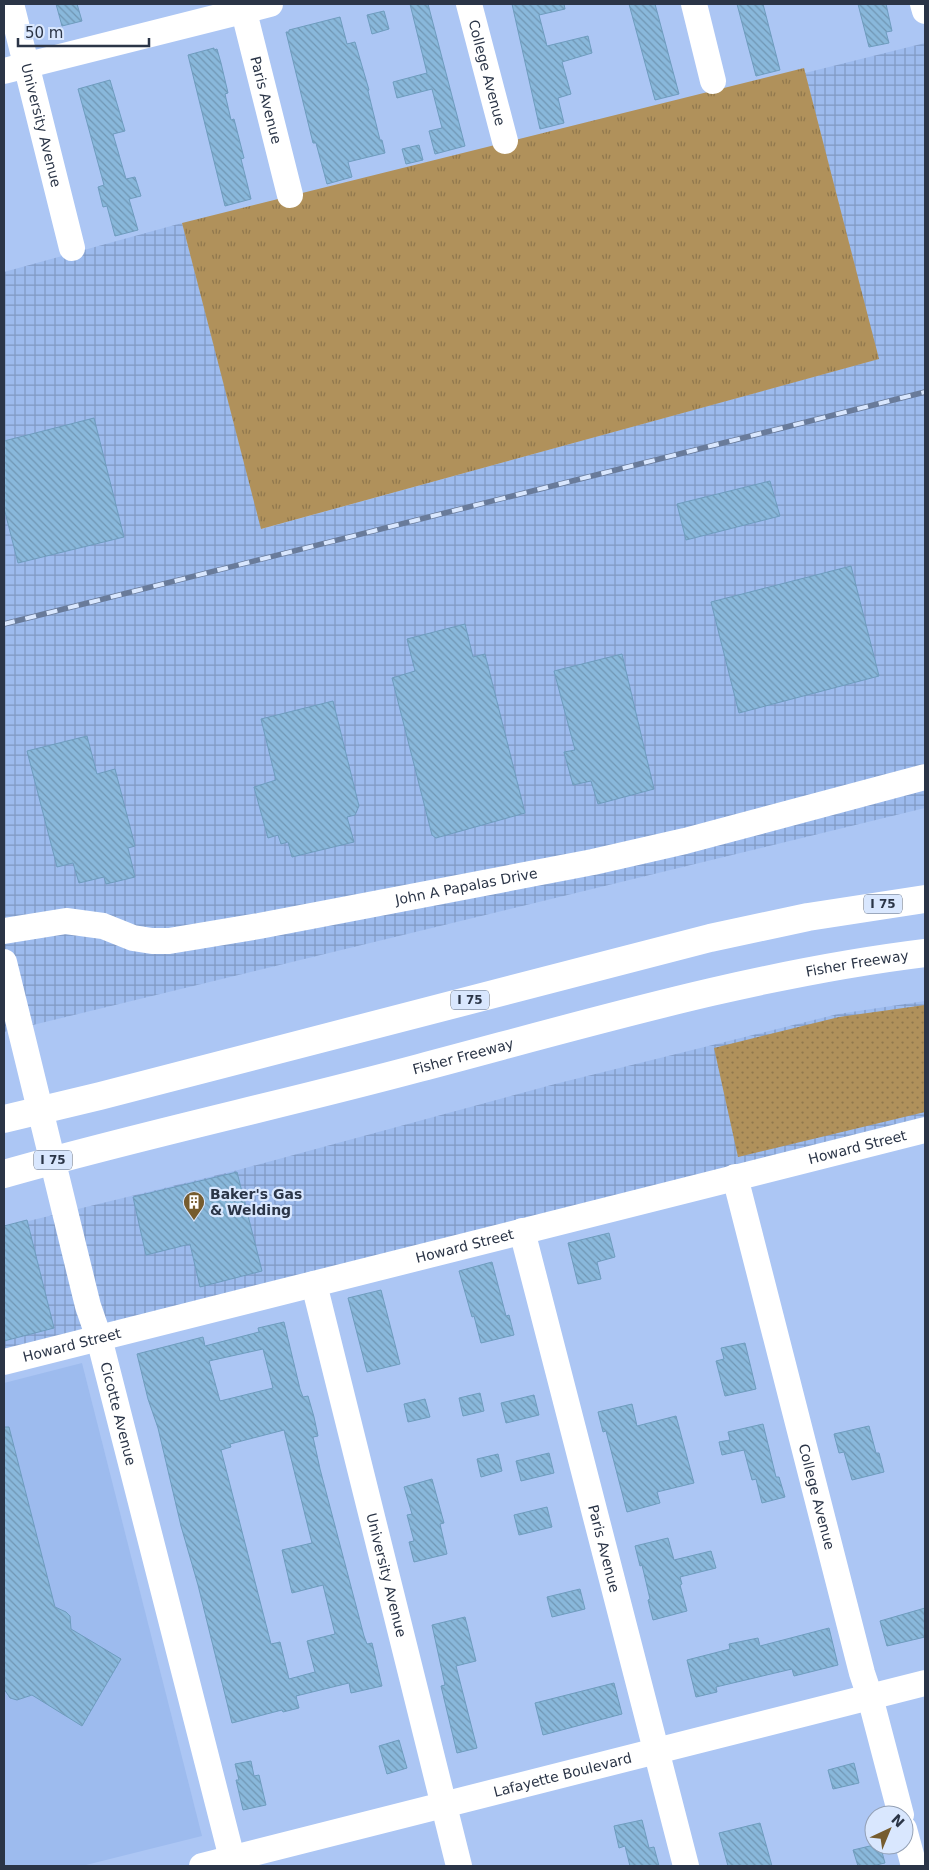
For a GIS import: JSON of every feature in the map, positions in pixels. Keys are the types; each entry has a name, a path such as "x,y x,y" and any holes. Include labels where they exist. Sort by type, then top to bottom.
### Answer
{"highway":[{"name":"I 75","path":"4,1119 100,1096 710,938 808,917 925,899"},
{"name":"Fisher Freeway","path":"4,1174 102,1146 331,1092 695,996 845,965 925,953"}],"street":[{"name":"University Avenue","path":"11,4 15,68 72,248"},
{"path":"15,68 243,7 270,4"},
{"name":"College Avenue","path":"469,4 505,141"},
{"path":"694,4 713,81"},
{"path":"924,4 925,11"},
{"name":"Paris Avenue","path":"243,7 290,195"},
{"name":"John A Papalas Drive","path":"4,932 66,921 103,926 133,938 169,941 250,928 593,862 685,841 925,777"},
{"name":"Cicotte Avenue","path":"4,962 88,1306 98,1338 233,1862"},
{"name":"Howard Street","path":"4,1362 925,1130"},
{"name":"College Avenue","path":"735,1178 897,1805"},
{"name":"Paris Avenue","path":"522,1231 686,1866"},
{"name":"University Avenue","path":"314,1284 460,1866"},
{"name":"Lafayette Boulevard","path":"202,1866 233,1862 444,1805 925,1683"}],"shaded area":[{"path":"925,43 925,808 4,1032 4,272 182,223 262,529 878,359 805,73"},
{"path":"925,1001 925,1130 4,1362 4,1227 238,1170 555,1084 838,1014"},
{"path":"82,1363 202,1836 82,1866 4,1866 4,1383"}],"green space":[{"path":"804,68 879,359 261,529 182,223"},
{"path":"925,1005 925,1112 738,1157 714,1048 839,1017"}],"building":[{"path":"56,4 77,4 82,21 62,26"},
{"path":"410,4 428,4 465,146 435,154 429,131 442,128 432,89 397,98 393,82 427,73"},
{"path":"512,4 564,4 565,9 539,15 547,46 588,36 592,53 562,62 571,94 558,98 564,123 540,129"},
{"path":"629,4 655,4 679,94 655,100"},
{"path":"737,4 763,4 780,70 756,76"},
{"path":"858,4 886,4 892,31 886,32 889,43 869,47"},
{"path":"384,11 389,29 372,34 367,15"},
{"path":"340,17 347,44 355,42 385,153 348,162 352,177 327,184 316,143 313,143 286,32"},
{"path":"214,48 214,50 217,49 221,63 228,93 225,94 231,120 234,119 244,158 241,159 251,199 225,206 188,55"},
{"path":"110,80 125,131 113,134 126,179 135,177 141,196 129,199 138,230 115,236 107,206 103,207 98,187 104,185 78,89"},
{"path":"419,145 423,160 406,164 402,149"},
{"path":"94,418 124,537 18,563 4,508 4,441"},
{"path":"770,481 780,516 686,540 677,504"},
{"path":"851,566 879,676 739,713 711,602"},
{"path":"465,624 473,657 485,654 525,813 436,838 432,835 392,678 415,671 407,639"},
{"path":"622,654 654,789 598,804 591,781 573,785 564,752 575,750 554,671"},
{"path":"333,701 359,806 355,815 347,817 354,842 292,857 288,842 281,844 278,835 268,838 254,787 276,780 261,719"},
{"path":"87,736 97,774 115,769 135,846 128,848 135,877 106,884 104,877 79,883 73,863 57,867 27,751"},
{"name":"Baker's Gas & Welding","path":"237,1172 262,1271 200,1287 190,1244 146,1255 133,1197"},
{"path":"27,1220 54,1328 4,1341 4,1226"},
{"path":"609,1233 615,1257 597,1262 601,1279 578,1284 568,1243"},
{"path":"492,1262 506,1316 509,1315 514,1335 481,1343 459,1271"},
{"path":"381,1290 400,1364 367,1372 348,1298"},
{"path":"284,1322 300,1389 303,1397 308,1396 314,1417 318,1436 313,1437 320,1469 364,1636 367,1644 372,1643 382,1686 351,1693 349,1683 296,1696 299,1708 283,1712 282,1710 232,1723 198,1585 181,1526 158,1428 148,1399 137,1354 203,1337 205,1346 259,1332 258,1328","holes":["263,1349 273,1388 220,1401 209,1361","284,1430 312,1543 282,1550 292,1593 323,1585 335,1634 307,1641 315,1672 289,1679 280,1642 271,1644 221,1450 231,1447 230,1444"]},
{"path":"745,1343 756,1389 725,1396 716,1361 724,1359 721,1348"},
{"path":"480,1393 484,1411 463,1416 459,1398"},
{"path":"534,1395 539,1415 506,1423 501,1403"},
{"path":"425,1399 430,1417 408,1422 404,1404"},
{"path":"632,1404 637,1426 676,1416 694,1483 657,1492 660,1503 627,1512 606,1431 603,1432 598,1412"},
{"path":"763,1424 776,1477 779,1477 785,1497 762,1503 756,1479 752,1480 744,1450 722,1455 719,1442 730,1440 728,1432"},
{"path":"869,1426 876,1453 879,1453 884,1472 852,1480 844,1452 839,1453 834,1434"},
{"path":"4,1427 9,1427 55,1607 70,1616 71,1629 121,1659 82,1726 32,1695 17,1700 10,1698 4,1689"},
{"path":"549,1453 554,1473 521,1481 516,1461"},
{"path":"498,1454 502,1471 481,1477 477,1459"},
{"path":"432,1479 444,1523 440,1524 447,1554 414,1562 409,1542 414,1541 407,1515 412,1514 404,1487"},
{"path":"547,1507 552,1527 519,1535 514,1515"},
{"path":"668,1538 674,1560 711,1551 716,1568 680,1577 682,1584 680,1585 687,1611 653,1620 642,1565 640,1566 635,1546"},
{"path":"580,1589 585,1609 552,1617 547,1597"},
{"path":"925,1608 925,1637 887,1646 880,1621"},
{"path":"465,1617 476,1661 456,1666 477,1748 457,1753 441,1686 445,1685 432,1625"},
{"path":"829,1628 838,1665 794,1676 792,1669 716,1687 717,1692 696,1697 687,1660 730,1649 729,1644 758,1638 760,1646"},
{"path":"614,1683 622,1714 543,1735 535,1703"},
{"path":"399,1740 407,1768 387,1774 379,1746"},
{"path":"251,1761 254,1776 259,1775 266,1805 243,1810 236,1780 239,1780 235,1764"},
{"path":"854,1763 859,1783 833,1789 828,1770"},
{"path":"642,1820 649,1848 654,1847 659,1866 630,1866 625,1846 619,1848 614,1826"},
{"path":"760,1823 772,1866 728,1866 719,1833"},
{"path":"864,1847 864,1855 883,1855 885,1863 872,1866 858,1866 853,1850"}],"railway":[{"path":"4,624 925,392"}],"place":[{"name":"Baker's Gas & Welding","path":"194,1221"}]}
